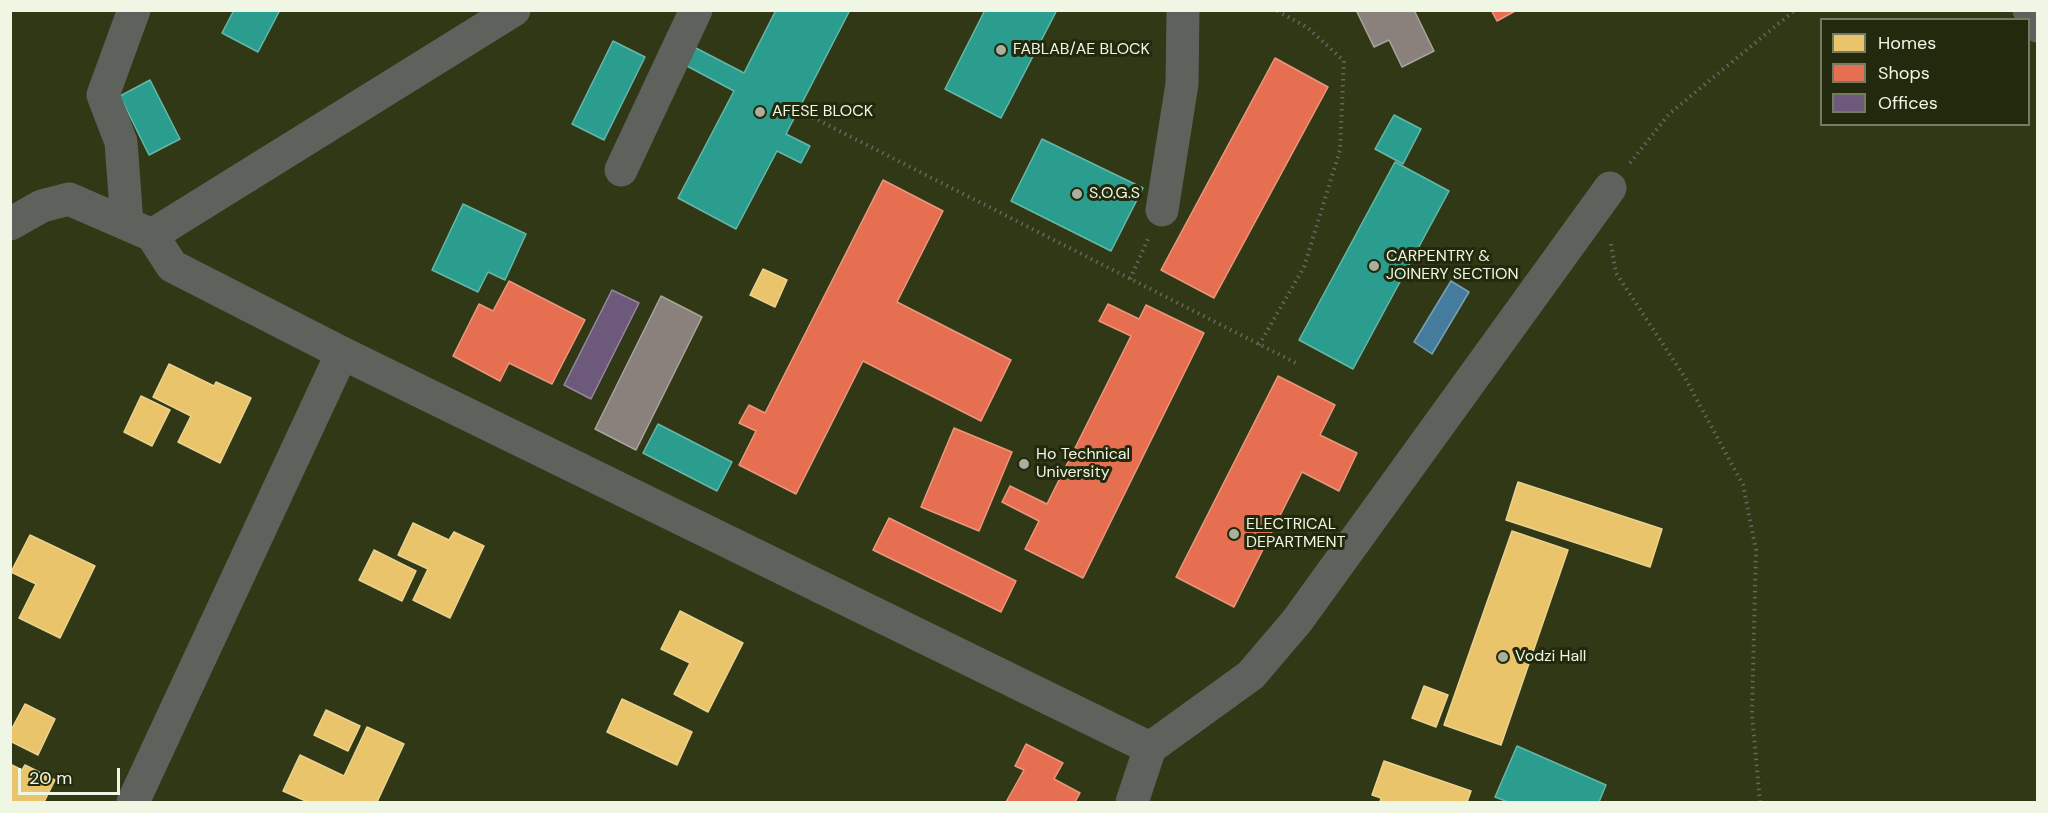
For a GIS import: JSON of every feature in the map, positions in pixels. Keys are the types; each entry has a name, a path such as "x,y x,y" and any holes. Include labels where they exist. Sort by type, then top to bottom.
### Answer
{"lane":[{"path":"134,10 103,95 121,142 139,230"},
{"path":"139,230 514,10"},
{"path":"621,170 696,10"},
{"path":"1162,210 1182,84 1184,10"},
{"path":"2030,10 2037,26"},
{"path":"1132,802 1150,748 1251,675 1297,621 1610,188"},
{"path":"10,224 42,206 69,199 139,230 172,266 342,353 1150,748"},
{"path":"133,802 342,353"}],"path":[{"path":"1259,345 1304,267 1341,150 1344,61 1308,28 1276,10"},
{"path":"1760,802 1752,714 1756,550 1743,485 1684,376 1617,273 1605,213 1610,188 1669,114 1795,10"},
{"path":"802,112 1298,364"},
{"path":"1130,279 1162,210"}],"shaded area":[{"name":"Ho Technical University","path":"11,11 2037,11 2037,802 11,802"}],"building: Homes":[{"path":"763,269 787,280 775,307 750,295"},
{"path":"169,364 214,386 216,382 251,398 220,463 178,442 191,416 153,397"},
{"path":"141,396 170,410 152,446 124,432"},
{"path":"1518,482 1662,529 1650,567 1506,520"},
{"path":"413,523 449,540 454,532 484,546 450,618 413,600 428,569 398,555"},
{"path":"1512,531 1568,550 1501,745 1444,725"},
{"path":"30,535 95,566 60,638 19,618 36,584 11,572"},
{"path":"374,550 416,571 402,601 359,580"},
{"path":"680,611 743,643 708,712 674,694 690,663 661,649"},
{"path":"1424,686 1448,695 1436,727 1412,718"},
{"path":"622,699 692,732 677,765 607,732"},
{"path":"25,704 55,719 38,755 10,741 10,732"},
{"path":"326,710 360,726 348,751 314,735"},
{"path":"367,727 404,744 377,802 308,802 283,791 300,755 344,776"},
{"path":"1384,761 1471,791 1467,802 1380,802 1381,798 1372,795"},
{"path":"10,764 22,770 25,765 55,780 44,802 10,802"}],"building: Shops":[{"path":"1491,10 1517,10 1497,21"},
{"path":"1275,58 1328,87 1214,298 1161,270"},
{"path":"883,180 943,211 897,302 1011,360 981,421 863,361 796,494 739,465 756,431 739,423 749,405 765,413"},
{"path":"509,281 585,320 552,384 509,363 500,381 453,356 479,304 493,311"},
{"path":"1108,304 1139,319 1146,305 1204,333 1083,578 1025,549 1039,521 1002,502 1010,486 1047,504 1131,336 1099,321"},
{"name":"ELECTRICAL DEPARTMENT","path":"1278,376 1335,405 1320,435 1357,453 1339,491 1302,472 1234,607 1176,577"},
{"path":"954,428 1012,452 979,531 921,507"},
{"path":"889,518 1016,581 1001,612 873,550"},
{"path":"1026,744 1063,763 1054,779 1080,793 1075,802 1006,802 1024,770 1015,766"}],"building: Offices":[{"path":"612,290 639,303 591,399 564,385"}],"building: Schools":[{"path":"234,10 280,10 258,52 222,33"},
{"name":"AFESE BLOCK","path":"776,10 850,10 786,134 810,146 801,163 777,151 736,229 678,198 734,91 685,65 694,47 744,73"},
{"name":"FABLAB/AE BLOCK","path":"985,10 1057,10 1001,118 945,89"},
{"path":"613,41 645,57 604,140 572,124"},
{"path":"150,80 180,139 149,155 120,96"},
{"path":"1394,115 1421,129 1403,164 1375,149"},
{"name":"S.O.G.S","path":"1042,139 1143,188 1111,251 1011,201"},
{"name":"CARPENTRY & JOINERY SECTION","path":"1395,162 1449,191 1353,369 1299,340"},
{"path":"463,204 526,234 505,280 488,272 478,292 432,270"},
{"path":"658,424 732,462 717,491 643,453"},
{"path":"1517,746 1606,785 1599,802 1508,802 1495,797"}],"building: Public":[{"path":"1451,281 1469,292 1432,354 1414,342"}],"building: Industry":[{"path":"1356,10 1414,10 1434,51 1402,67 1389,40 1374,47"},
{"path":"661,296 702,317 636,450 595,429"}],"place":[{"name":"FABLAB/AE BLOCK","path":"1001,50"},
{"name":"AFESE BLOCK","path":"760,112"},
{"name":"S.O.G.S","path":"1077,194"},
{"name":"CARPENTRY & JOINERY SECTION","path":"1374,266"},
{"name":"Ho Technical University","path":"1024,464"},
{"name":"ELECTRICAL DEPARTMENT","path":"1234,534"},
{"name":"Vodzi Hall","path":"1503,657"}]}
